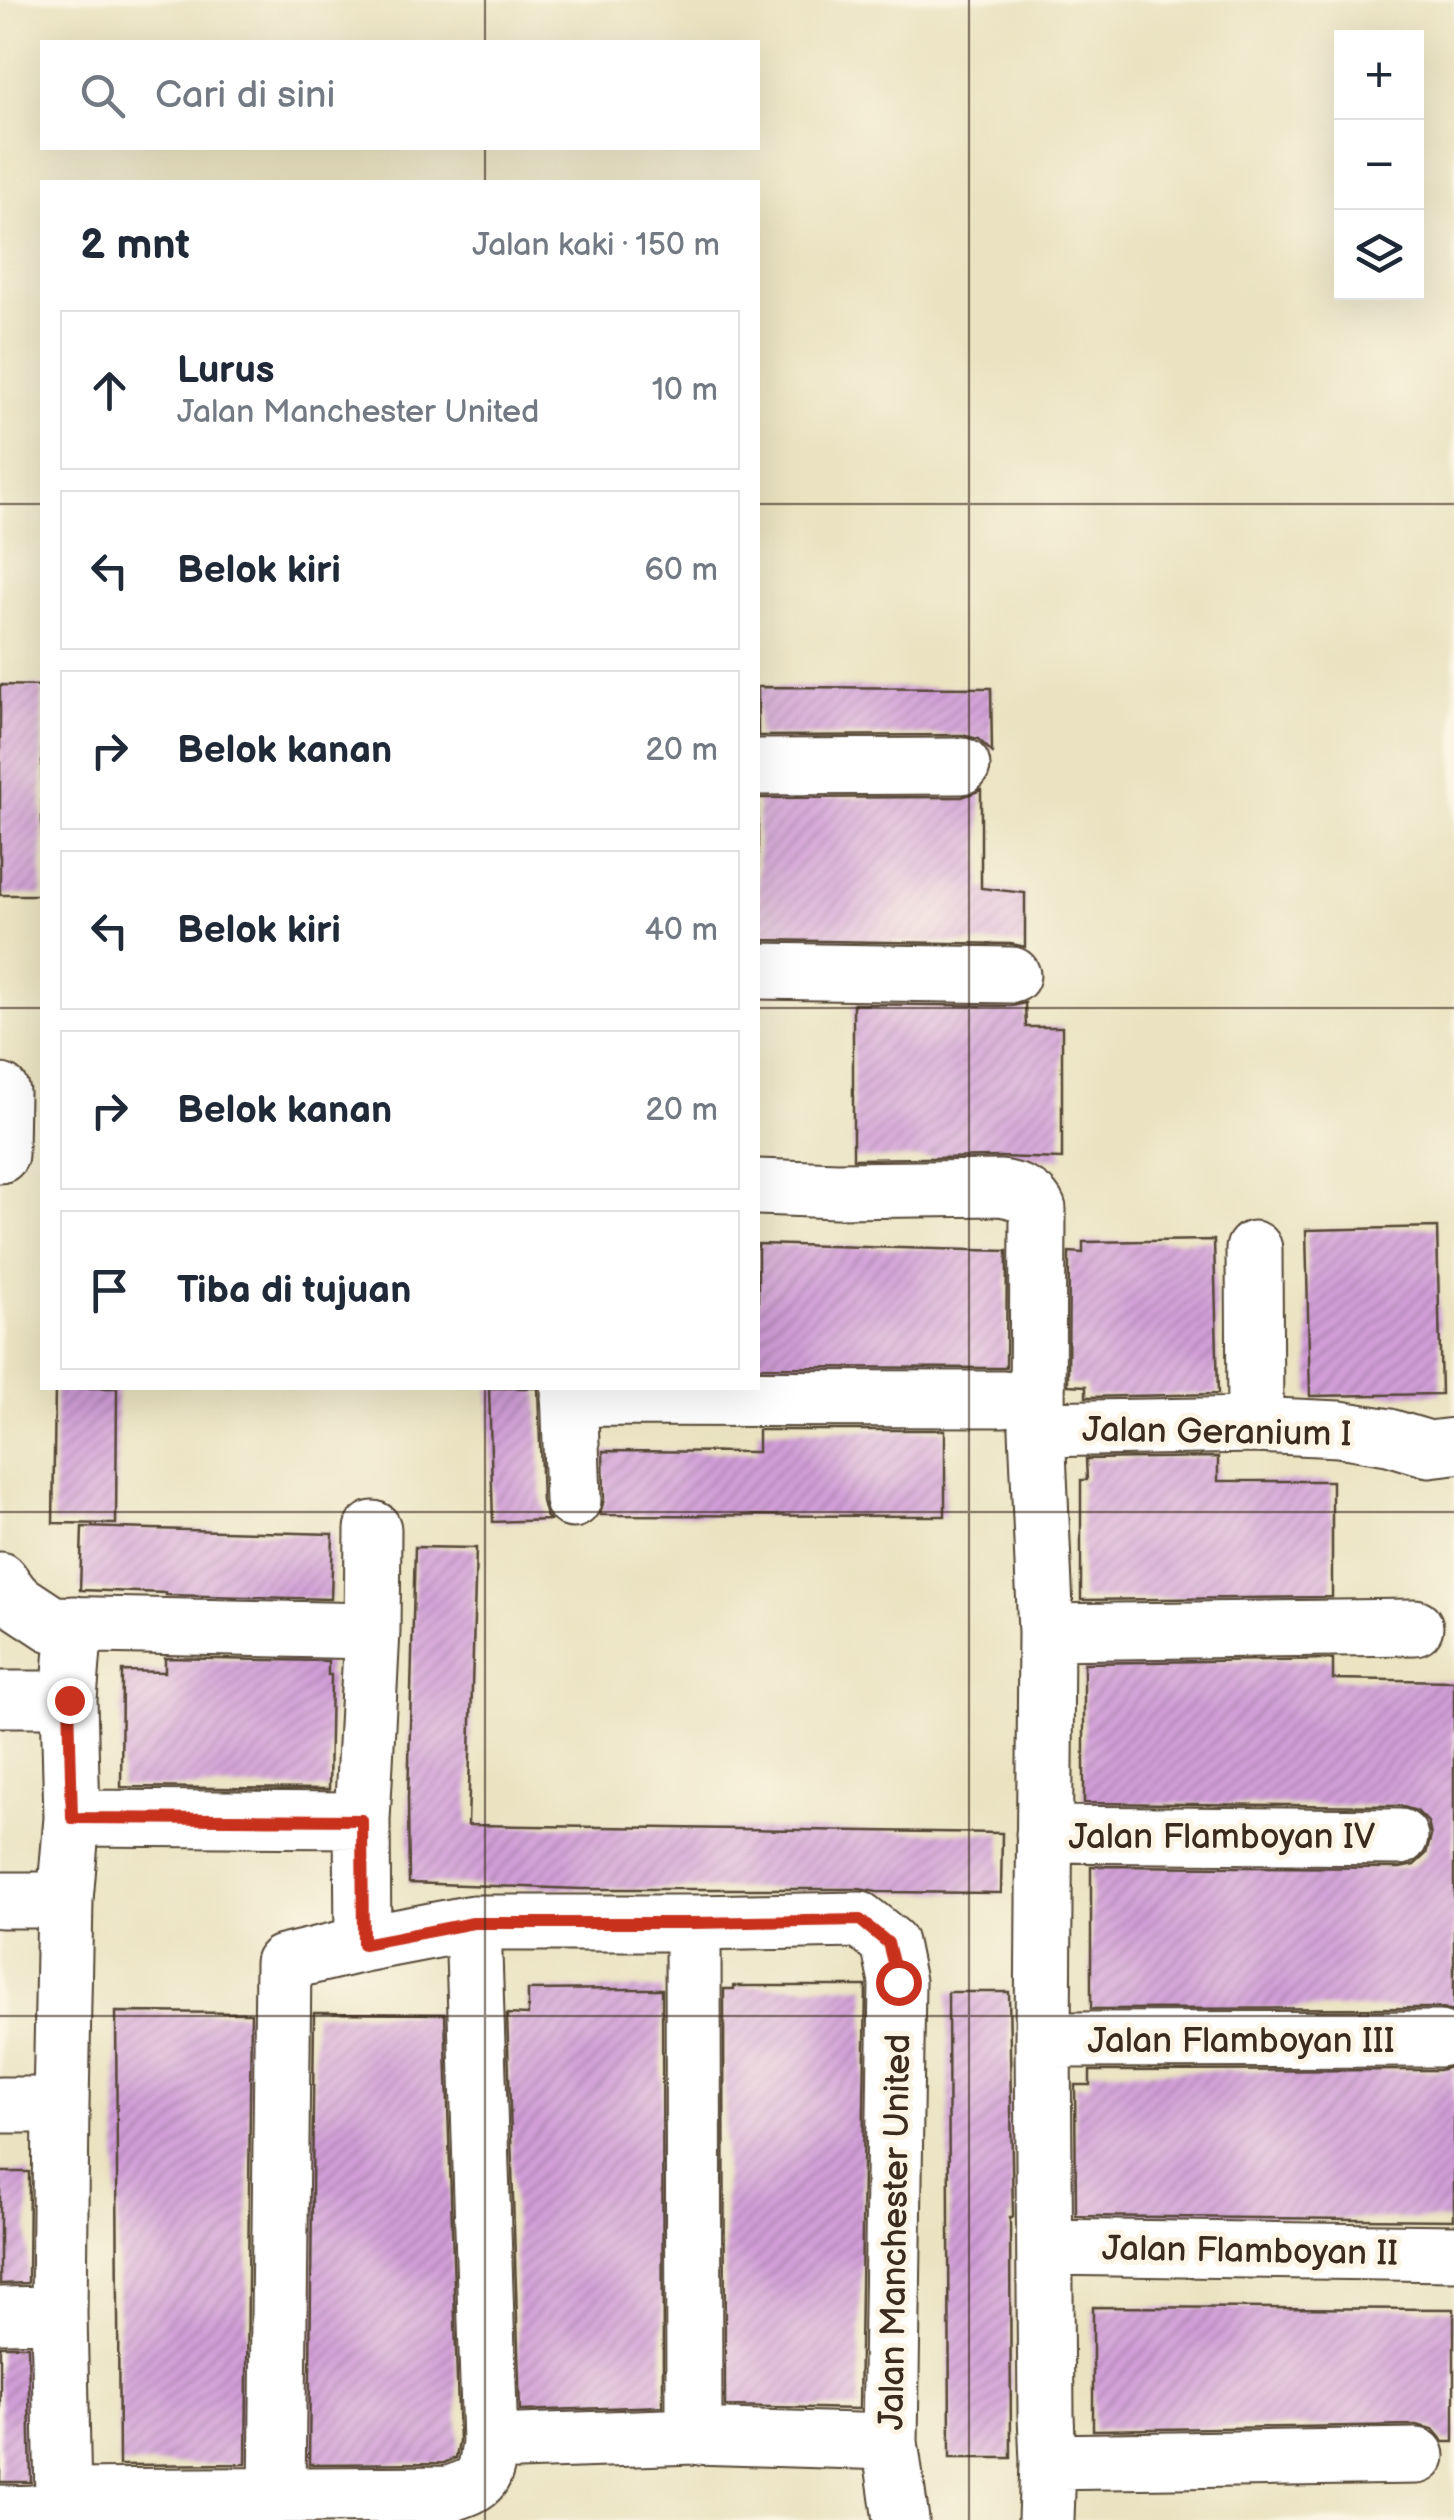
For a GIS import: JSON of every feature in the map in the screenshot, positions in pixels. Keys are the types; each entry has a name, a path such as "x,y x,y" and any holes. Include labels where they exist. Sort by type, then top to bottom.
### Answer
{"street":[{"path":"760,767 962,766"},
{"path":"760,971 1012,975"},
{"path":"0,1155 1,1092 40,1100"},
{"path":"760,1187 1000,1188 1030,1198 1038,1209 1020,1414 1046,1632 1046,2520"},
{"path":"1254,1249 1255,1426"},
{"path":"569,1393 573,1500"},
{"name":"Jalan Geranium I","path":"569,1393 1339,1430 1389,1437 1430,1449 1454,1446"},
{"path":"363,1944 362,1820 373,1529"},
{"path":"0,1580 14,1599 52,1624 372,1631"},
{"path":"0,2513 42,2512 57,2506 63,2497 58,2314 66,1900 72,1818 69,1700 75,1624"},
{"path":"1046,1632 1415,1627"},
{"path":"0,1699 69,1700"},
{"path":"72,1818 362,1820"},
{"name":"Jalan Flamboyan IV","path":"1044,1834 1400,1837"},
{"path":"0,1900 66,1900"},
{"name":"Jalan Manchester United","path":"693,1923 860,1920 888,1943 898,1982 890,2442 901,2520"},
{"path":"473,1923 477,2483"},
{"path":"278,2496 283,1963 473,1923 693,1923 694,2436"},
{"name":"Jalan Flamboyan III","path":"1043,2040 1439,2040"},
{"path":"0,2105 61,2105"},
{"name":"Jalan Flamboyan II","path":"1046,2247 1454,2253"},
{"path":"0,2315 58,2314"},
{"path":"63,2497 278,2496 330,2507 449,2494 477,2483 694,2436 890,2442"},
{"path":"1048,2462 1417,2456"}],"building":[{"path":"0,685 40,686 40,895 0,895"},
{"path":"760,687 991,688 992,752 978,739 962,735 760,736"},
{"path":"981,790 981,888 1025,893 1025,947 760,940 760,798 962,797"},
{"path":"1025,1003 1026,1027 1062,1027 1062,1159 853,1159 853,1004"},
{"path":"1437,1227 1441,1394 1310,1396 1306,1230"},
{"path":"1214,1240 1218,1394 1086,1397 1086,1386 1068,1385 1069,1252 1083,1253 1083,1242"},
{"path":"760,1244 1007,1251 1006,1368 760,1367"},
{"path":"55,1390 117,1390 116,1524 53,1523"},
{"path":"489,1390 538,1390 542,1501 550,1520 493,1522"},
{"path":"758,1430 945,1430 945,1516 600,1515 604,1499 603,1451 758,1452"},
{"path":"1218,1457 1218,1481 1332,1481 1332,1597 1081,1600 1081,1480 1087,1480 1086,1459"},
{"path":"82,1527 333,1534 331,1599 80,1590"},
{"path":"415,1547 476,1548 468,1825 1002,1833 1001,1893 582,1889 409,1883"},
{"path":"165,1658 328,1661 329,1789 121,1787 122,1671 165,1672"},
{"path":"1333,1659 1333,1679 1454,1681 1454,2012 1439,2008 1091,2009 1091,1866 1400,1868 1414,1865 1426,1854 1431,1836 1428,1822 1417,1811 1400,1806 1084,1803 1084,1663"},
{"path":"866,1986 859,2409 725,2406 724,1989"},
{"path":"662,1989 663,2406 520,2411 507,2014 528,2015 528,1990"},
{"path":"948,1992 1009,1992 1013,2217 1011,2458 950,2458"},
{"path":"116,2012 251,2013 246,2464 119,2465"},
{"path":"314,2013 445,2014 459,2441 456,2458 444,2463 309,2464"},
{"path":"1454,2066 1454,2220 1076,2216 1075,2085 1090,2085 1090,2071 1439,2070"},
{"path":"0,2172 29,2172 28,2283 0,2284"},
{"path":"1093,2307 1454,2309 1454,2442 1444,2442 1433,2429 1416,2425 1093,2430"},
{"path":"0,2346 28,2346 31,2482 0,2482"}],"route":[{"path":"69,1700 72,1818 362,1820 363,1944 473,1923 860,1920 888,1943 898,1982"}]}
